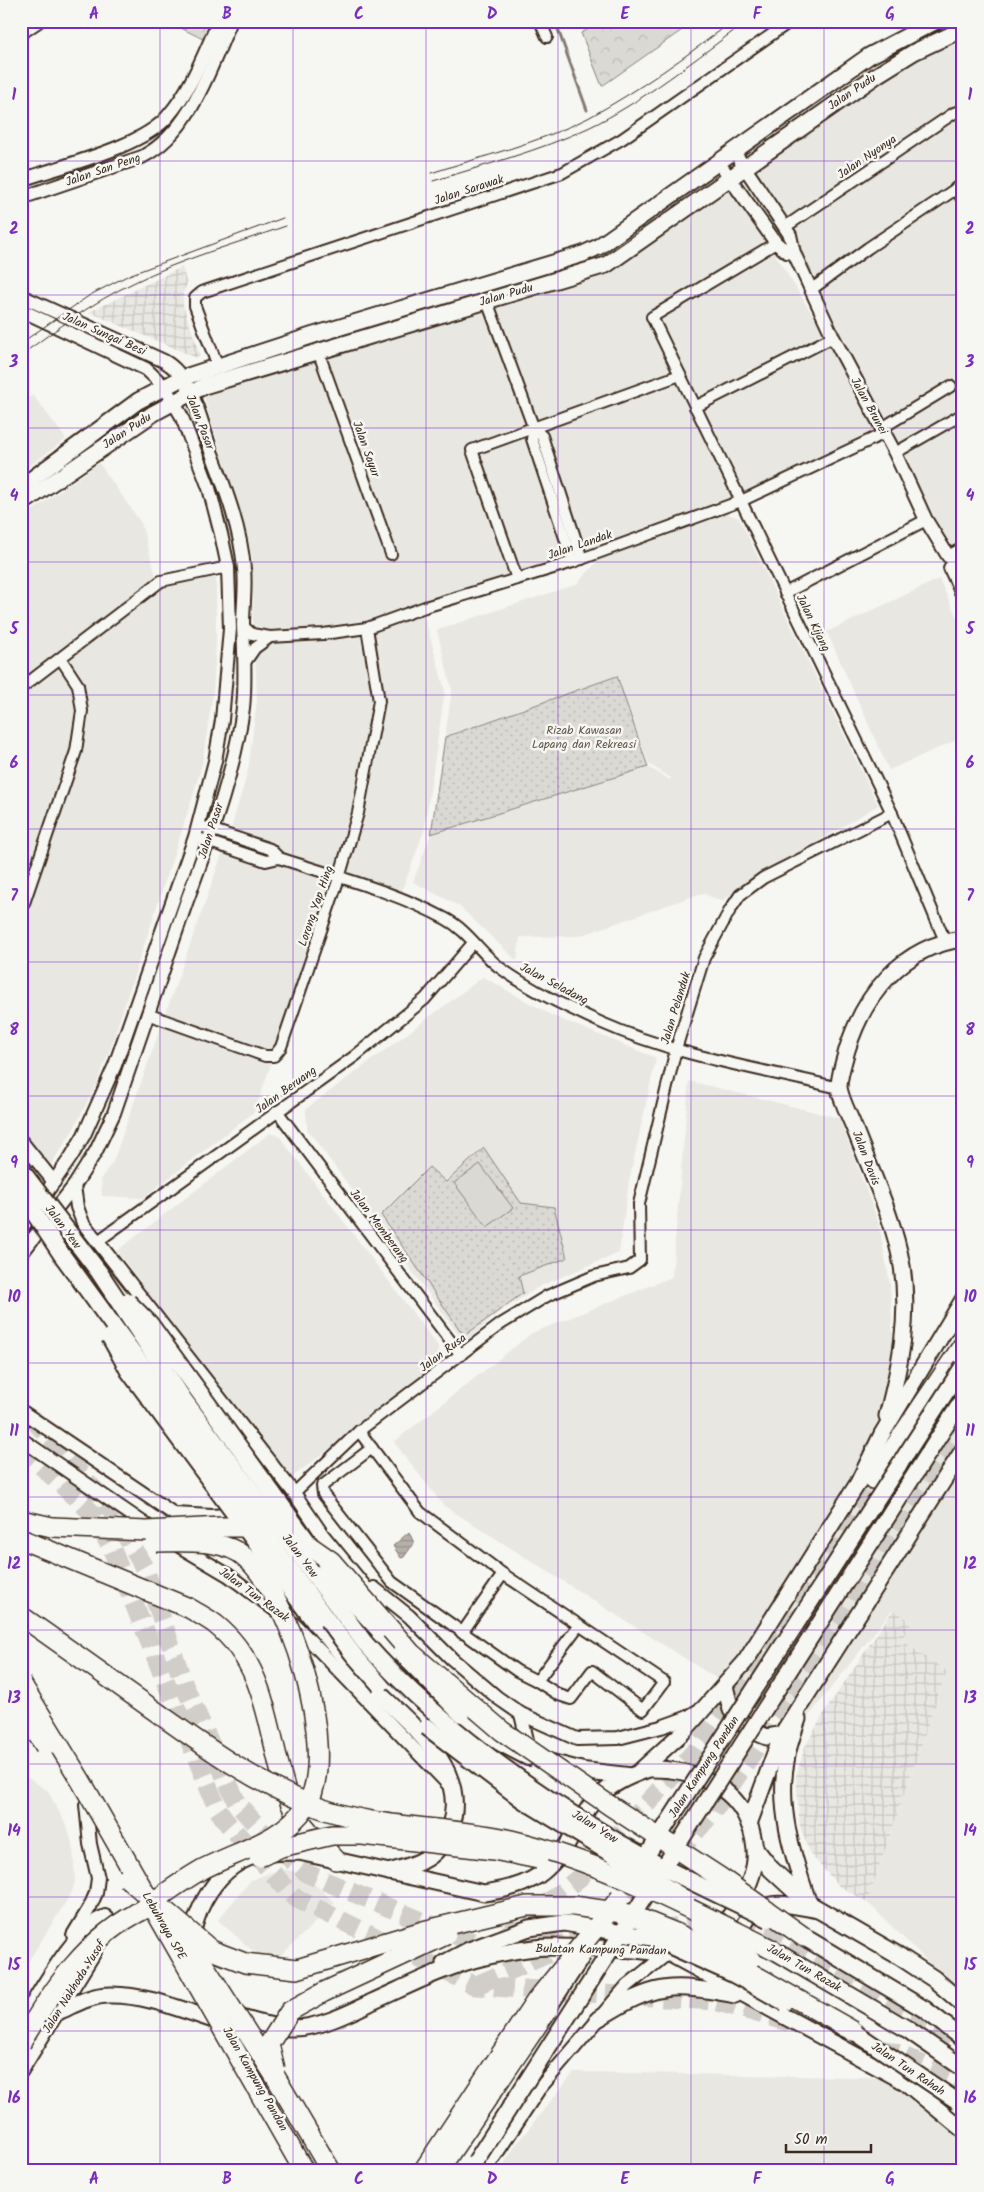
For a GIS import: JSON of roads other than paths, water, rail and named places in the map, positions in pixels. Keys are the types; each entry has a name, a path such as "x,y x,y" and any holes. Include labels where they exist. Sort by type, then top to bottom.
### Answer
{"highway":[{"path":"873,1479 963,1345"},
{"path":"21,1520 94,1542 184,1542 212,1545 237,1552 249,1560 274,1596 290,1628 302,1662 312,1702 318,1765 308,1805 294,1821 275,1836 201,1871 102,1937 70,1968 48,1996 21,2042"},
{"path":"52,1528 147,1531 222,1526 264,1527 278,1528 295,1536 331,1561 411,1653 502,1731 609,1806 721,1878 804,1937"},
{"path":"21,1539 188,1608 214,1624 239,1648 255,1674 264,1699 288,1798 306,1829 336,1860"},
{"path":"21,1616 205,1746 260,1782 322,1809 384,1822 507,1839 540,1847 589,1864 654,1891 773,1950"},
{"name":"Lebuhraya SPE","path":"21,1683 81,1782 304,2171"},
{"path":"21,1689 127,1874 201,1988"},
{"name":"Lebuhraya SPE","path":"21,1709 127,1874 291,2171"},
{"path":"81,1782 173,1916 275,2076 330,2171"},
{"path":"134,1914 281,1847 332,1835 362,1835 468,1847 544,1861 589,1864"},
{"path":"127,1874 211,1950 245,1963 297,1969 423,1931 527,1906 574,1906 629,1914 744,1956"},
{"path":"654,1891 744,1956 814,1997 853,2031"},
{"path":"423,2171 536,2001 620,1898"},
{"path":"330,2171 276,2077 270,2044 290,2010 432,1940 527,1906"},
{"path":"629,1914 678,1934 726,1958 853,2031"},
{"path":"438,2171 548,2009"}],"main road":[{"name":"Jalan Pudu","path":"21,487 98,428 164,386 182,378 314,335 583,254 614,238 869,56 936,21"},
{"name":"Jalan Pudu","path":"21,504 174,401 204,386 606,265 726,174 914,52 963,29"},
{"path":"742,164 795,120 823,88"},
{"path":"614,238 628,236 726,174"},
{"path":"98,428 106,445"},
{"path":"839,1088 852,1034 862,1010 889,973 905,962 945,941 963,939"},
{"name":"Jalan Davis","path":"839,1088 891,1223 902,1268 904,1300 902,1354 882,1434"},
{"name":"Jalan Yew","path":"21,1170 99,1272 184,1400 364,1642 392,1673 448,1723 496,1760 567,1810 656,1863"},
{"name":"Jalan Yew","path":"21,1192 62,1255 353,1654 380,1685 427,1728 516,1795 642,1873"},
{"path":"62,1255 129,1371 314,1621 356,1671 431,1746 444,1764 454,1789 456,1812 447,1836 434,1852 419,1864 390,1872"},
{"path":"99,1272 150,1324 344,1592 426,1680 461,1714 499,1742 529,1757 562,1766 634,1774 683,1732 745,1662 858,1483 882,1434 963,1300"},
{"name":"Jalan Kampung Pandan","path":"449,2171 548,2009 963,1366"},
{"name":"Jalan Kampung Pandan","path":"477,2168 963,1399"},
{"path":"749,1824 764,1776 782,1734 963,1450"},
{"path":"725,1686 731,1710 748,1729 767,1737 782,1734"},
{"path":"806,1694 787,1756 783,1794 791,1850 814,1907"},
{"name":"Bulatan Kampung Pandan","path":"649,1769 668,1769 707,1779 721,1787 740,1806 749,1824 756,1850 754,1867 749,1883 733,1912 706,1940 668,1953 636,1950 535,1948 485,1957 436,1973 337,2018 295,2028 244,2018 224,2009 201,1988 193,1964 191,1943 198,1911 216,1881 241,1861 269,1852 299,1852 336,1860 484,1893 511,1889 529,1882 558,1858 594,1801 611,1786 634,1774 649,1769"},
{"path":"756,1850 771,1869 814,1907 905,1960 934,1979 963,2004"},
{"name":"Jalan Tun Razak","path":"656,1863 804,1937 924,2009 963,2038"},
{"name":"Jalan Tun Razak","path":"642,1873 907,2029 963,2068"},
{"path":"753,2000 730,1966 730,1945 751,1914 769,1904 814,1907"},
{"name":"Jalan Tun Rahah","path":"384,1997 469,1950 529,1928 564,1923 652,1938 732,1974 819,2021 853,2031 963,2106"},
{"path":"668,1953 905,2082 963,2130"},
{"path":"598,2019 629,1999 654,1989 681,1987 753,2000"},
{"name":"Jalan Kampung Pandan","path":"201,1988 309,2171"},
{"path":"58,2012 92,1998 108,1995 131,1997 223,2023"}],"street":[{"path":"21,34 40,21"},
{"name":"Jalan San Peng","path":"21,180 146,136 168,117 192,82 219,21"},
{"name":"Jalan San Peng","path":"21,198 142,157 158,147 174,133 188,114 231,21"},
{"path":"540,21 547,37"},
{"name":"Jalan Sarawak","path":"218,367 194,306 195,298 202,292 562,173 622,138 791,21"},
{"name":"Jalan Nyonya","path":"785,227 954,113 963,110"},
{"name":"Jalan Brunei","path":"742,164 785,227 794,253 833,337 895,453 926,520 948,556 956,562 963,577"},
{"path":"726,174 776,243 787,252 794,253"},
{"path":"812,289 959,186 963,200"},
{"name":"Jalan Kijang","path":"776,243 652,317 891,811 945,941"},
{"name":"Jalan Sungai Besi","path":"21,296 164,361 175,368 182,378"},
{"path":"487,301 510,368 534,429 532,439 577,560"},
{"name":"Jalan Sungai Besi","path":"21,310 146,369 164,386"},
{"path":"695,407 833,337"},
{"name":"Jalan Sayur","path":"318,351 391,554"},
{"path":"518,579 472,450 680,375"},
{"name":"Jalan Pasar","path":"21,1254 74,1186 96,1151 114,1113 210,836 237,740 243,707 246,661 243,626 244,570 241,546 217,466 182,378"},
{"name":"Jalan Pasar","path":"23,1220 54,1182 84,1135 115,1065 196,831 215,761 222,720 230,629 228,567 209,488 174,401 164,386"},
{"name":"Jalan Landak","path":"243,626 252,634 270,637 323,634 367,628 425,607 577,560 741,500 883,431 951,386"},
{"path":"895,453 963,414"},
{"path":"785,593 926,520"},
{"path":"948,556 963,548"},
{"name":"Jalan Brunei","path":"948,556 948,565 963,596"},
{"path":"21,688 161,581 228,567"},
{"name":"Lorong Yap Hing","path":"148,1014 265,1056 274,1056 281,1047 339,878 358,813 378,701 367,628"},
{"path":"246,661 255,648 270,637"},
{"path":"21,912 76,750 82,711 78,685 61,659"},
{"name":"Jalan Pelanduk","path":"629,1268 640,1260 639,1204 676,1049 704,958 740,895 763,878 891,811"},
{"name":"Jalan Seladang","path":"196,831 270,850 278,858 402,899 446,919 516,979 604,1023 676,1049 839,1088"},
{"name":"Jalan Beruang","path":"98,1241 355,1056 425,999 474,943"},
{"name":"Jalan Memberang","path":"277,1112 461,1355"},
{"path":"21,1141 54,1182"},
{"path":"74,1186 76,1207 82,1223 294,1493 322,1534 358,1576 398,1628 442,1672 488,1710 562,1766"},
{"name":"Jalan Rusa","path":"294,1493 358,1432 501,1324 546,1296 594,1276 629,1268"},
{"path":"21,1411 174,1514 212,1516 292,1508 307,1513"},
{"path":"358,1432 372,1448 420,1512 503,1574 664,1682 643,1710 592,1671 571,1699 559,1695 517,1671 392,1582 323,1494 322,1486 372,1448"},
{"name":"Jalan Tun Razak","path":"21,1439 126,1512 228,1574 294,1624 454,1789"},
{"path":"276,1510 294,1493"},
{"path":"462,1633 503,1574"},
{"path":"358,1576 409,1616 452,1659 521,1714 576,1739 618,1738 686,1718 709,1703"},
{"path":"537,1681 579,1625"},
{"path":"521,1714 527,1740"},
{"path":"58,1961 93,1900 98,1878 90,1844 86,1805"},
{"name":"Jalan Nakhoda Yusof","path":"21,2021 58,1961 96,1919 105,1916 111,1921 110,1930 21,2072"},
{"name":"Jalan Kampung Pandan","path":"477,2168 539,2089 627,1986 668,1953"},
{"path":"21,2042 29,2048 29,2060"}],"waterway":[{"path":"555,21 587,110"}],"tunnel":[{"path":"32,1418 110,1508 145,1569 184,1685 237,1803 272,1843 308,1874 489,1949 494,1948"},
{"path":"677,1853 712,1813 852,1605 963,1430"},
{"path":"21,1447 91,1512 111,1547 217,1808 228,1824 295,1898 476,1986 715,2001 896,2053 949,2076 963,2086"},
{"path":"504,1937 579,1878 696,1750 873,1479"},
{"path":"608,1914 630,1900 655,1876"},
{"path":"658,1929 745,1918 957,2041"},
{"path":"541,1942 601,1935"},
{"path":"479,1984 550,1953 567,1942"}],"tram line":[{"path":"431,173 531,142 588,118 680,60 733,21"},
{"path":"433,181 531,151 588,128 650,92 747,21"},
{"path":"21,343 90,295 129,275 283,218"},
{"path":"21,355 89,307 118,290 189,259 286,226"}],"park label":[{"name":"Rizab Kawasan Lapang dan Rekreasi","path":"584,737"}]}
